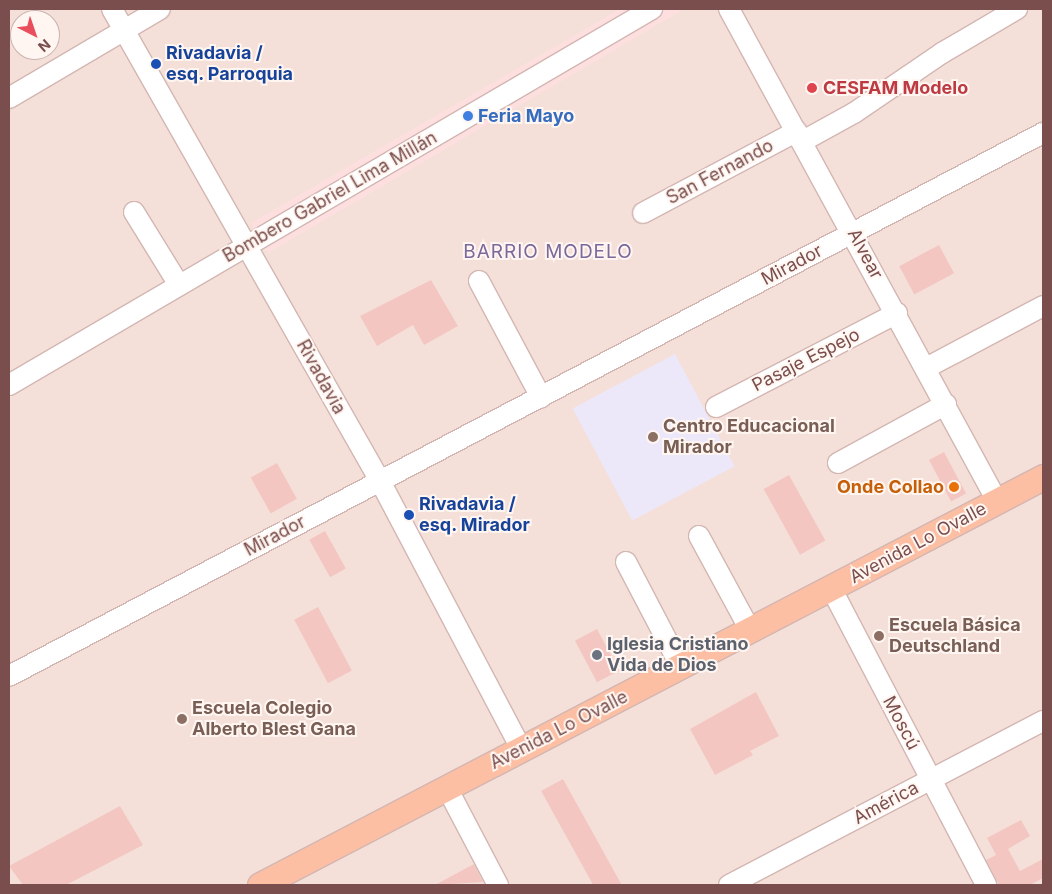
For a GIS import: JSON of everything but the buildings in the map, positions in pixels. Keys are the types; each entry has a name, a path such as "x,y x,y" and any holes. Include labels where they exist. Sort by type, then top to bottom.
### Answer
{"main road":[{"name":"Avenida Lo Ovalle","path":"260,885 1043,477"}],"street":[{"name":"Rivadavia","path":"112,9 380,481 522,750"},
{"path":"9,98 160,9"},
{"name":"Bombero Gabriel Lima Millán","path":"9,384 652,9"},
{"name":"Alvear","path":"729,9 854,232 997,501"},
{"name":"San Fernando","path":"643,213 800,136 854,113 942,53 1017,9"},
{"name":"Mirador","path":"9,676 1043,133"},
{"path":"134,212 179,285"},
{"path":"479,281 541,397"},
{"path":"926,368 1043,306"},
{"name":"Pasaje Espejo","path":"716,407 897,313"},
{"path":"838,463 946,404"},
{"path":"699,536 750,630"},
{"path":"626,562 681,667"},
{"name":"Moscú","path":"830,588 986,885"},
{"name":"América","path":"729,885 1043,721"},
{"path":"447,788 498,885"}],"shaded area":[{"path":"9,9 1043,9 1043,885 9,885"},
{"name":"Feria Mayo","path":"620,9 684,9 268,253 251,223"},
{"name":"Centro Educacional Mirador","path":"675,354 735,466 632,521 573,408"}],"place":[{"name":"Rivadavia / esq. Parroquia","path":"156,64"},
{"name":"CESFAM Modelo","path":"812,88"},
{"name":"Feria Mayo","path":"468,116"},
{"name":"Centro Educacional Mirador","path":"653,437"},
{"name":"Onde Collao","path":"954,487"},
{"name":"Rivadavia / esq. Mirador","path":"409,515"},
{"name":"Escuela Básica Deutschland","path":"879,636"},
{"name":"Iglesia Cristiano Vida de Dios","path":"597,655"},
{"name":"Escuela Colegio Alberto Blest Gana","path":"182,719"}],"district":[{"name":"BARRIO MODELO","path":"548,252"}]}
